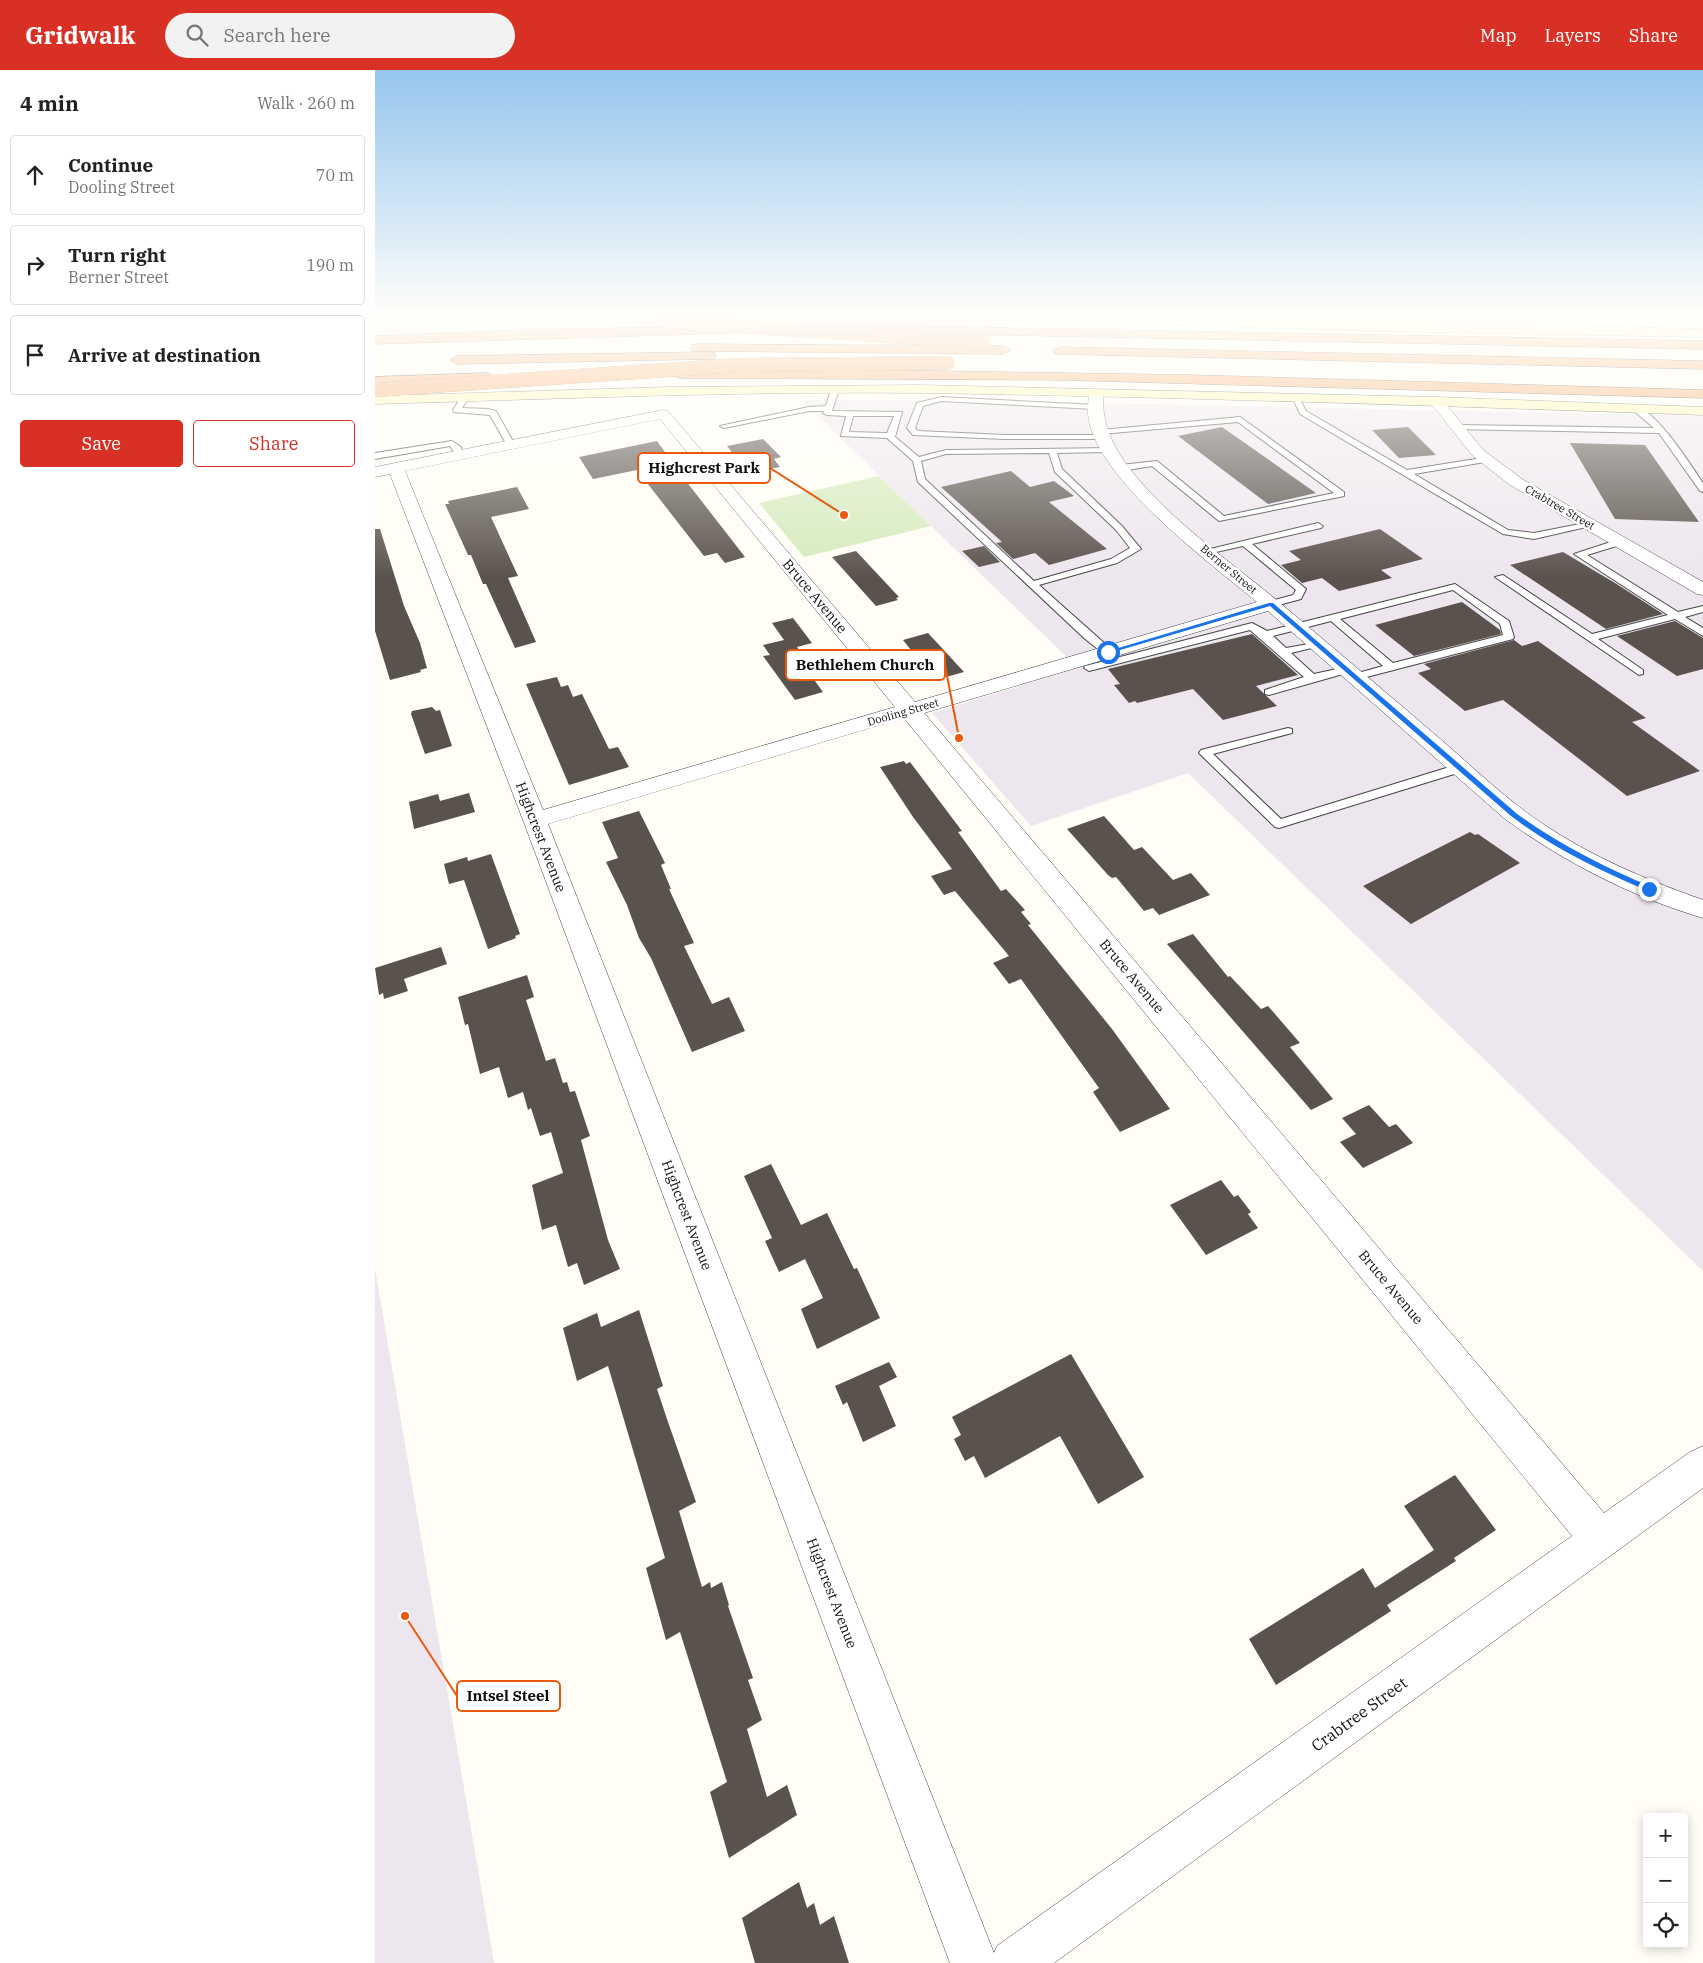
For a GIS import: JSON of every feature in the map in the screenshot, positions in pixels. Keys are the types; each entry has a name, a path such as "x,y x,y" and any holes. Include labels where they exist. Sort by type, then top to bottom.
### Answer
{"main road":[{"path":"1470,402 1703,411"}],"street":[{"path":"382,465 460,455 511,445 664,402"},
{"name":"Bruce Avenue","path":"665,402 910,709 1600,1539"},
{"name":"Berner Street","path":"1096,402 1095,414 1104,440 1121,468 1146,498 1539,834 1596,866 1703,909"},
{"name":"Crabtree Street","path":"1437,402 1485,459 1516,482 1703,590"},
{"name":"Highcrest Avenue","path":"382,465 535,820 974,1963"},
{"name":"Dooling Street","path":"535,820 1271,604"},
{"name":"Crabtree Street","path":"1014,1963 1703,1464"}],"lane":[{"path":"462,402 457,410 488,411 493,413 511,445"},
{"path":"831,402 827,413 899,414 891,436"},
{"path":"929,402 920,405 911,428 916,433 1104,440"},
{"path":"1297,402 1303,412 1513,534 1534,536 1590,525"},
{"path":"724,426 809,409 829,408"},
{"path":"1637,409 1645,414 1661,431 1703,489"},
{"path":"851,414 844,434 891,436 917,460 921,480 1108,652"},
{"path":"917,460 946,452 1053,452 1104,440 1240,419 1341,494 1222,519 1154,463 1121,468"},
{"path":"1456,427 1661,431"},
{"path":"382,465 437,444 452,443 457,447 460,455"},
{"path":"1033,584 1115,561 1135,549 1119,528 1058,470 1053,452"},
{"path":"1406,473 1485,459"},
{"path":"1207,551 1318,526"},
{"path":"1620,542 1579,554 1703,633"},
{"path":"1245,543 1301,589 1297,597 1271,604"},
{"path":"1500,577 1639,672"},
{"path":"1265,635 1455,587 1505,622 1509,638 1391,667 1311,678 1269,692"},
{"path":"1589,638 1703,609"},
{"path":"1333,618 1391,667"},
{"path":"1089,668 1252,626 1265,635 1311,678"},
{"path":"1283,652 1316,644"},
{"path":"1288,731 1205,753 1279,824 1460,768"}],"shaded area":[{"path":"803,402 1071,402 1703,416 1703,1271 1188,773 1031,826 932,713 1078,668"},
{"path":"375,1269 494,1963 375,1963"}],"green space":[{"path":"879,476 931,526 804,557 759,503"}],"building":[{"path":"1222,427 1316,493 1268,504 1178,436"},
{"path":"1408,427 1436,455 1399,458 1372,430"},
{"path":"763,439 781,457 774,459 780,467 748,473 727,446"},
{"path":"657,441 745,557 725,563 717,553 704,556 637,470 593,479 579,457"},
{"path":"1570,443 1645,445 1699,522 1615,519"},
{"path":"1011,471 1030,487 1054,481 1074,496 1049,502 1107,549 1049,565 1035,553 1013,559 996,543 1002,542 941,487"},
{"path":"517,487 529,509 491,517 518,576 508,578 536,642 515,648 486,584 483,584 471,555 468,555 445,504 449,504 448,501"},
{"path":"375,529 380,529 404,606 420,643 427,668 420,670 421,672 390,680 375,631"},
{"path":"1380,529 1423,559 1381,570 1392,578 1339,591 1322,578 1302,583 1281,565 1301,560 1289,551"},
{"path":"984,546 1000,562 979,567 962,551"},
{"path":"856,551 899,597 896,598 898,600 876,606 832,557"},
{"path":"1563,552 1663,614 1606,629 1510,565"},
{"path":"1462,602 1500,630 1501,634 1414,656 1375,625"},
{"path":"793,618 812,643 797,647 819,680 815,681 823,692 795,700 763,656 770,655 763,645 784,640 772,623"},
{"path":"1675,621 1703,638 1703,669 1677,676 1617,636"},
{"path":"928,633 964,672 935,680 903,640"},
{"path":"1252,634 1298,675 1256,686 1277,706 1223,720 1193,689 1137,703 1135,701 1129,703 1114,685 1120,684 1108,669"},
{"path":"1514,640 1522,646 1538,641 1646,718 1632,722 1700,771 1627,796 1503,700 1465,711 1418,673 1431,669 1424,664"},
{"path":"557,677 561,687 568,685 573,697 582,694 609,749 618,747 629,767 569,785 526,684"},
{"path":"432,707 436,711 440,710 452,746 425,754 411,714 412,711"},
{"path":"904,761 906,764 910,762 962,831 958,832 1001,891 1006,889 1025,910 1021,912 1031,924 1028,925 1112,1029 1170,1109 1120,1132 1093,1092 1099,1088 1021,979 1009,984 993,963 1009,956 955,891 944,895 931,876 952,869 913,817 880,767"},
{"path":"469,793 475,812 414,829 409,802 438,794 440,801"},
{"path":"639,811 665,863 661,865 671,889 669,889 694,943 684,946 712,1004 729,997 745,1031 692,1052 606,862 618,858 602,822"},
{"path":"1104,816 1134,850 1142,847 1173,880 1191,873 1210,895 1159,915 1153,908 1144,911 1116,877 1112,878 1108,875 1067,829"},
{"path":"1470,832 1475,835 1478,834 1520,863 1411,924 1363,886"},
{"path":"491,854 520,934 515,936 516,938 488,949 464,880 449,884 444,864 467,857 468,861"},
{"path":"1193,934 1228,977 1230,976 1261,1009 1268,1006 1300,1043 1290,1047 1333,1099 1311,1110 1167,944"},
{"path":"441,947 447,964 404,979 408,991 384,999 383,993 379,995 375,968"},
{"path":"527,975 534,997 526,1000 546,1061 555,1058 563,1083 567,1082 570,1092 575,1091 590,1136 581,1140 608,1240 620,1269 584,1285 577,1263 568,1267 556,1225 542,1230 532,1185 563,1173 551,1132 540,1136 531,1108 528,1110 523,1092 508,1098 499,1067 480,1074 468,1024 465,1025 458,997"},
{"path":"1369,1105 1389,1127 1396,1124 1413,1143 1363,1168 1340,1142 1356,1134 1342,1118"},
{"path":"771,1164 801,1225 827,1213 854,1269 857,1268 880,1318 817,1349 801,1309 823,1298 805,1259 779,1272 765,1241 772,1238 744,1176"},
{"path":"1221,1180 1234,1197 1238,1195 1251,1212 1248,1214 1258,1228 1206,1255 1170,1205"},
{"path":"639,1310 663,1386 657,1389 696,1502 679,1511 702,1587 710,1582 711,1588 722,1582 728,1606 753,1678 748,1680 762,1720 747,1729 767,1797 787,1785 797,1815 729,1858 710,1792 727,1782 680,1632 666,1640 646,1568 665,1558 608,1366 577,1381 563,1328 597,1313 601,1327"},
{"path":"1071,1354 1144,1477 1098,1504 1060,1436 985,1478 974,1456 965,1461 954,1439 961,1435 952,1417"},
{"path":"889,1362 897,1377 879,1386 896,1426 863,1442 847,1402 843,1405 835,1386"},
{"path":"1455,1475 1496,1530 1454,1558 1456,1561 1387,1605 1391,1611 1276,1685 1249,1639 1363,1568 1375,1588 1434,1550 1404,1506"},
{"path":"799,1882 807,1908 814,1903 820,1925 834,1916 849,1963 755,1963 742,1918"}],"place":[{"name":"Highcrest Park","path":"844,515"},
{"name":"Bethlehem Church","path":"959,738"},
{"name":"Intsel Steel","path":"405,1616"}],"route":[{"path":"1108,652 1271,604 1513,814 1539,834 1596,866 1649,889"}]}
